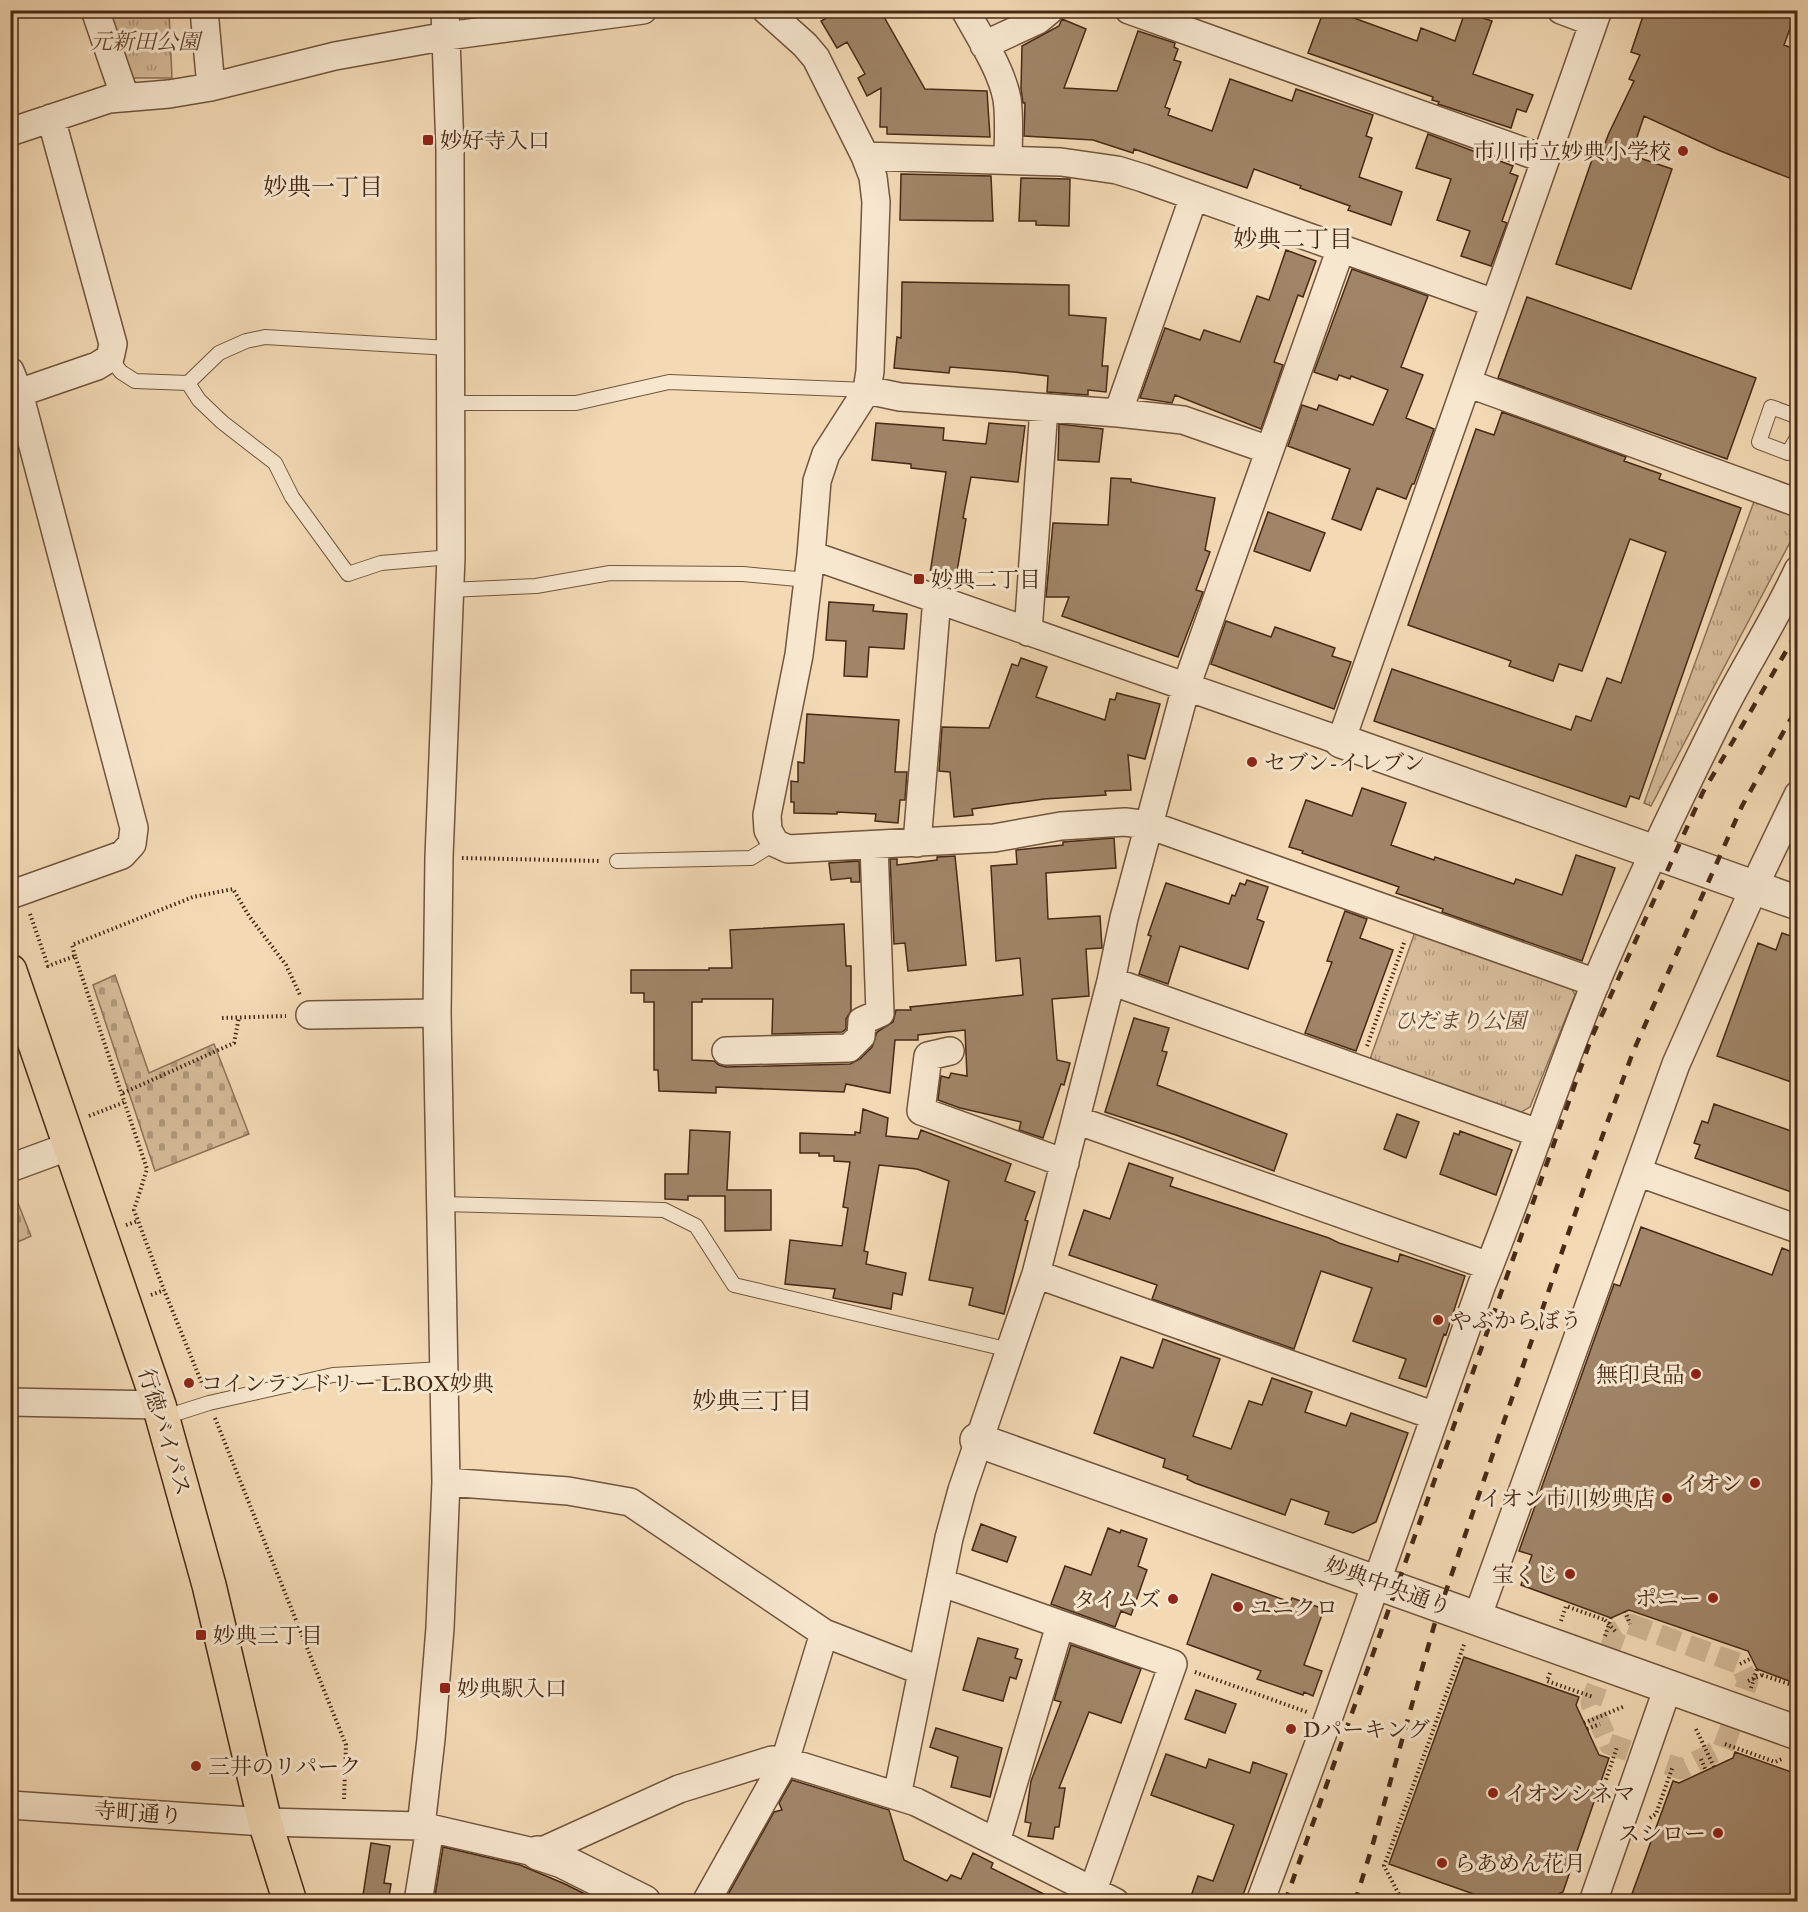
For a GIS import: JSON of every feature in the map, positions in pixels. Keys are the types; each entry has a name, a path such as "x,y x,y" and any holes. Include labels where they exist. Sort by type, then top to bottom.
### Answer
{"main road":[{"name":"行徳バイパス","path":"25,970 70,1146 160,1411 209,1584 265,1822 290,1902"}],"street":[{"path":"95,10 125,97"},
{"path":"204,10 211,87"},
{"path":"10,132 109,99 169,94 211,87 335,56 446,23 643,10"},
{"path":"766,10 816,58 865,156 873,177 876,202 870,371 867,390 826,454 817,481 799,655 767,815 768,830 775,843 788,849 917,843 994,838 1061,826 1125,822 1149,825 1596,983"},
{"path":"964,10 1000,78 1006,97 1008,160"},
{"path":"984,45 1038,20 1050,10"},
{"path":"1129,10 1545,159"},
{"path":"1341,741 1595,16 1561,10"},
{"path":"418,1902 440,1628 446,1482 437,1013 439,857 451,557 450,150 446,23"},
{"path":"16,893 122,855 132,844 134,828 13,387 97,366 110,358 113,344 51,118"},
{"path":"865,156 1061,162 1117,170 1494,303"},
{"path":"1118,413 1194,196"},
{"path":"897,1796 940,1582 962,1490 977,1440 1036,1274 1111,981 1124,918 1186,687 1341,248"},
{"path":"1467,383 1797,503"},
{"path":"867,390 900,397 1183,420 1269,450"},
{"path":"1028,632 1044,408"},
{"path":"809,568 937,598 1797,903"},
{"path":"1260,1902 1489,1266 1596,983 1654,854 1723,711 1797,570"},
{"path":"917,843 937,598"},
{"path":"1472,1628 1676,1064 1797,795"},
{"path":"726,1051 849,1048 861,1036 862,1021 880,1013 874,845"},
{"path":"1111,981 1538,1133"},
{"path":"309,1015 437,1013"},
{"path":"950,1051 928,1056 921,1111 1065,1163"},
{"path":"1076,1120 1489,1266"},
{"path":"10,1168 70,1146"},
{"path":"1637,1172 1797,1229"},
{"path":"1036,1274 1435,1416"},
{"path":"10,1402 160,1411"},
{"name":"妙典中央通り","path":"977,1440 1377,1582 1472,1628 1668,1687 1797,1733"},
{"path":"446,1482 568,1491 630,1502 824,1633 922,1671"},
{"path":"538,1853 679,1789 772,1760 785,1761 916,1802 1104,1896 1173,1664 940,1582"},
{"path":"996,1842 1060,1625"},
{"path":"706,1902 785,1761 824,1633"},
{"path":"1593,1902 1668,1687"},
{"name":"寺町通り","path":"10,1804 265,1822 425,1827 538,1853"},
{"path":"538,1853 562,1861 644,1902"}],"lane":[{"path":"110,358 121,372 135,381 188,383 219,353 246,341 265,337 449,348"},
{"path":"450,403 576,403 669,382 867,390"},
{"path":"188,383 200,400 222,422 275,463 292,497 348,574 381,563 451,557"},
{"path":"1797,417 1771,408 1759,442 1788,453 1797,436"},
{"path":"449,590 536,586 610,573 743,574 809,568"},
{"path":"617,861 751,858 775,843"},
{"path":"442,1204 664,1210 696,1226 734,1285 1010,1350"},
{"path":"160,1411 209,1403 333,1374 444,1369"}],"path":[{"path":"439,857 617,861"},
{"path":"10,858 16,893 48,966"},
{"path":"222,1018 309,1015 286,965 249,916 233,889 193,897 72,945 147,1169 134,1210 346,1745 344,1805"},
{"path":"1359,1070 1413,918"},
{"path":"25,970 48,966 75,956"},
{"path":"123,1093 234,1043 239,1017"},
{"path":"88,1116 125,1102"},
{"path":"126,1225 138,1221"},
{"path":"149,1295 164,1290"},
{"path":"1561,1622 1566,1606 1605,1620 1616,1632"},
{"path":"1625,1611 1630,1624"},
{"path":"1604,1637 1611,1618"},
{"path":"1403,1902 1384,1866 1472,1628"},
{"path":"1740,1664 1752,1658"},
{"path":"1173,1664 1308,1712"},
{"path":"1751,1689 1757,1669"},
{"path":"1748,1681 1762,1675 1797,1687"},
{"path":"1551,1682 1593,1697"},
{"path":"1584,1723 1625,1706"},
{"path":"1587,1729 1600,1724"},
{"path":"1696,1729 1714,1767"},
{"path":"1725,1744 1775,1762"},
{"path":"1601,1795 1617,1747"},
{"path":"1701,1759 1706,1771"},
{"path":"1650,1818 1656,1814 1673,1766"}],"green space":[{"name":"元新田公園","path":"108,11 169,11 172,78 131,78"},
{"path":"1756,496 1797,510 1797,529 1651,806 1644,803"},
{"name":"ひだまり公園","path":"1415,932 1570,985 1575,995 1530,1107 1518,1114 1369,1062"},
{"path":"115,975 149,1073 214,1044 249,1134 155,1171 93,985"},
{"path":"10,1183 31,1236 11,1245 10,1245"}],"building":[{"path":"840,10 880,10 925,89 987,91 990,137 887,134 887,127 880,127 881,88 867,96 858,78 865,74 847,42 837,48 821,21"},
{"path":"1324,10 1332,10 1417,41 1421,28 1455,41 1465,12 1492,21 1473,74 1533,95 1526,112 1517,109 1511,128 1438,104 1439,102 1432,100 1433,97 1308,53"},
{"path":"1645,10 1782,10 1795,15 1784,45 1797,50 1797,181 1718,150 1644,116 1631,155 1672,169 1631,289 1556,264 1594,154 1600,156 1634,81 1629,79 1640,55 1631,52"},
{"path":"1062,19 1086,29 1064,88 1117,91 1138,31 1175,43 1174,47 1178,49 1174,60 1181,62 1165,107 1170,109 1168,115 1212,131 1230,79 1292,101 1296,89 1373,115 1366,136 1372,138 1359,177 1402,192 1391,225 1348,210 1350,206 1254,169 1247,188 1134,149 1133,153 1093,140 1024,136 1025,103 1023,103 1021,89 1022,46 1059,26"},
{"path":"1428,134 1513,166 1510,173 1518,176 1502,221 1507,223 1491,266 1461,256 1470,231 1437,220 1451,179 1416,168"},
{"path":"901,174 991,176 993,221 900,220"},
{"path":"1021,178 1070,179 1069,226 1036,225 1036,221 1019,221"},
{"path":"1286,250 1316,261 1303,297 1298,295 1274,362 1283,365 1261,429 1175,395 1172,403 1140,398 1165,328 1200,340 1204,330 1240,342 1257,296 1269,300"},
{"path":"1352,269 1428,296 1401,367 1423,375 1406,418 1434,429 1414,484 1406,499 1377,488 1361,530 1332,519 1350,469 1288,446 1302,405 1317,410 1319,405 1373,425 1388,390 1351,376 1350,379 1339,375 1337,380 1314,372"},
{"path":"902,282 1069,285 1069,315 1106,318 1102,366 1108,366 1106,392 1088,390 1088,395 1047,392 1048,376 1014,372 950,367 949,373 894,368 897,337 901,338"},
{"path":"1527,297 1756,378 1727,459 1498,378"},
{"path":"1502,412 1626,457 1624,461 1661,474 1659,479 1741,508 1639,799 1630,796 1626,807 1374,721 1392,669 1571,730 1576,716 1591,721 1607,678 1621,683 1666,552 1630,539 1582,671 1559,664 1553,681 1509,666 1511,661 1408,625 1476,429 1494,435"},
{"path":"876,423 944,428 943,440 986,444 989,423 1025,426 1018,482 971,477 963,518 966,519 956,577 930,573 946,472 911,468 911,464 872,460"},
{"path":"1059,424 1103,429 1099,462 1058,460"},
{"path":"1111,478 1131,479 1131,482 1215,498 1205,550 1210,552 1196,590 1203,592 1178,657 1062,616 1069,597 1046,597 1053,523 1108,525"},
{"path":"1268,512 1325,533 1310,571 1254,551"},
{"path":"829,602 874,605 873,611 907,614 904,649 869,647 867,677 844,676 846,641 826,640"},
{"path":"1226,621 1271,637 1275,627 1335,648 1332,656 1351,662 1334,709 1211,664"},
{"path":"1021,658 1047,667 1036,697 1105,720 1110,699 1115,700 1117,693 1160,704 1145,759 1128,755 1131,790 1105,791 1106,795 1044,799 972,809 973,815 954,817 950,772 939,771 942,727 989,728 1012,664 1018,666"},
{"path":"807,714 899,720 895,772 907,772 905,800 900,800 898,823 875,821 876,814 794,813 794,802 791,802 791,781 798,782 798,762 804,763"},
{"path":"1362,788 1406,803 1391,845 1434,860 1435,857 1514,884 1516,879 1562,895 1576,855 1615,868 1582,961 1442,912 1443,909 1396,893 1399,887 1289,847 1306,800 1352,816"},
{"path":"1114,838 1116,868 1046,873 1048,919 1100,916 1102,948 1086,949 1089,996 1052,999 1057,1060 1070,1063 1064,1085 1061,1084 1043,1138 1019,1130 1021,1122 960,1108 938,1100 941,1076 949,1078 951,1073 967,1076 965,1030 918,1035 918,1040 895,1040 890,1093 846,1084 844,1092 716,1087 716,1093 659,1091 658,1070 654,1070 654,1002 644,1002 644,993 631,993 631,970 732,968 730,930 844,924 846,966 851,966 851,1011 846,1019 846,1029 842,1032 772,1034 773,999 702,999 702,1002 692,1002 692,1060 714,1061 726,1067 850,1064 860,1059 872,1047 877,1032 893,1022 896,1010 1023,995 1020,958 996,961 991,866 1017,864 1016,850 1063,845 1063,842"},
{"path":"955,856 966,965 908,971 905,943 894,944 890,859 897,859 897,865"},
{"path":"859,861 860,882 851,882 851,878 831,880 829,863"},
{"path":"1247,880 1268,887 1257,919 1264,922 1248,969 1180,946 1168,984 1139,974 1151,936 1148,935 1166,883 1229,904 1240,883 1245,885"},
{"path":"1345,911 1367,919 1360,938 1393,950 1356,1051 1305,1033 1332,962 1327,961"},
{"path":"1782,933 1797,938 1797,1084 1717,1056 1758,943 1776,950"},
{"path":"1134,1018 1169,1028 1162,1051 1167,1052 1157,1085 1287,1134 1274,1171 1105,1112"},
{"path":"1714,1104 1797,1133 1797,1194 1695,1158 1700,1145 1694,1143 1702,1121 1708,1123"},
{"path":"863,1109 888,1118 886,1136 918,1139 921,1130 1011,1164 1005,1181 1035,1192 1025,1220 1028,1221 1004,1314 969,1305 973,1288 929,1280 949,1181 917,1169 879,1165 864,1251 868,1252 866,1264 906,1273 902,1295 893,1293 891,1309 833,1298 835,1289 785,1284 790,1240 842,1246 848,1208 843,1207 850,1162 834,1161 834,1156 819,1156 819,1153 800,1153 800,1133 855,1135 855,1132 860,1133"},
{"path":"1397,1114 1419,1122 1406,1158 1384,1149"},
{"path":"690,1130 730,1132 727,1190 771,1190 771,1230 725,1231 725,1196 688,1196 688,1200 665,1199 665,1174 688,1174"},
{"path":"1460,1131 1512,1150 1496,1195 1440,1174 1454,1133 1459,1135"},
{"path":"1129,1163 1173,1178 1170,1186 1339,1243 1398,1262 1400,1254 1465,1276 1426,1387 1399,1378 1406,1359 1353,1341 1372,1288 1321,1271 1294,1349 1152,1299 1157,1285 1069,1255 1084,1210 1110,1219"},
{"name":"イオン市川妙典店","path":"1641,1227 1772,1275 1782,1248 1797,1254 1797,1684 1757,1669 1748,1651 1629,1610 1611,1618 1521,1585 1532,1555 1519,1551 1614,1284 1620,1286"},
{"path":"1163,1339 1220,1359 1193,1436 1231,1449 1249,1401 1262,1405 1272,1378 1312,1392 1305,1412 1346,1426 1351,1413 1408,1433 1376,1522 1353,1533 1325,1524 1329,1512 1291,1499 1285,1515 1195,1483 1187,1479 1188,1476 1163,1467 1165,1459 1094,1433 1121,1357 1153,1368"},
{"path":"981,1524 1016,1537 1007,1562 972,1550"},
{"path":"1108,1528 1147,1539 1138,1566 1147,1570 1131,1615 1121,1611 1115,1627 1051,1604 1065,1566 1091,1575"},
{"path":"1212,1574 1290,1602 1292,1598 1324,1609 1304,1665 1322,1671 1313,1696 1304,1692 1303,1695 1257,1679 1261,1671 1187,1644"},
{"path":"978,1638 1018,1649 1015,1658 1022,1660 1016,1679 1010,1677 1003,1701 963,1690"},
{"path":"1071,1645 1141,1669 1121,1723 1089,1712 1059,1788 1065,1788 1059,1827 1055,1827 1053,1839 1028,1836 1031,1823 1025,1822 1031,1781 1061,1702 1054,1700"},
{"path":"1464,1657 1579,1697 1576,1705 1599,1755 1609,1758 1563,1892 1541,1902 1496,1902 1389,1864"},
{"path":"1196,1690 1236,1704 1225,1733 1185,1719"},
{"path":"936,1728 1002,1748 990,1797 951,1787 958,1757 930,1747"},
{"path":"1735,1752 1797,1774 1797,1902 1629,1902 1673,1781 1679,1783 1733,1758"},
{"path":"1166,1754 1206,1768 1209,1759 1250,1773 1253,1762 1287,1774 1243,1895 1241,1894 1238,1902 1189,1902 1198,1876 1213,1881 1234,1825 1151,1795"},
{"path":"792,1780 889,1810 904,1860 947,1881 951,1875 961,1879 973,1853 993,1863 991,1868 1060,1902 724,1902 774,1812 782,1810 779,1803"},
{"path":"371,1843 390,1846 384,1883 391,1884 388,1902 362,1902"},
{"path":"443,1847 520,1865 601,1902 434,1902"}],"tunnel":[{"path":"1630,1624 1740,1664 1748,1681 1723,1748 1681,1769 1609,1744 1591,1703 1616,1632 1630,1624"}],"railway":[{"path":"1285,1902 1591,1039 1703,792 1798,631"},
{"path":"1355,1902 1434,1626 1589,1173 1633,1052 1742,806 1798,706"}],"place":[{"name":"妙好寺入口","path":"428,140"},
{"name":"市川市立妙典小学校","path":"1683,151"},
{"name":"妙典二丁目","path":"919,579"},
{"name":"セブン-イレブン","path":"1252,762"},
{"name":"やぶからぼう","path":"1438,1320"},
{"name":"無印良品","path":"1696,1374"},
{"name":"コインランドリー L.BOX妙典","path":"189,1383"},
{"name":"イオン","path":"1755,1483"},
{"name":"イオン市川妙典店","path":"1667,1498"},
{"name":"宝くじ","path":"1570,1574"},
{"name":"ポニー","path":"1713,1598"},
{"name":"タイムズ","path":"1173,1599"},
{"name":"ユニクロ","path":"1238,1607"},
{"name":"妙典三丁目","path":"201,1635"},
{"name":"妙典駅入口","path":"445,1688"},
{"name":"Dパーキング","path":"1291,1729"},
{"name":"三井のリパーク","path":"196,1766"},
{"name":"イオンシネマ","path":"1493,1793"},
{"name":"スシロー","path":"1718,1833"},
{"name":"らあめん花月","path":"1442,1863"}],"district":[{"name":"妙典一丁目","path":"323,187"},
{"name":"妙典二丁目","path":"1293,239"},
{"name":"妙典三丁目","path":"752,1401"}]}
